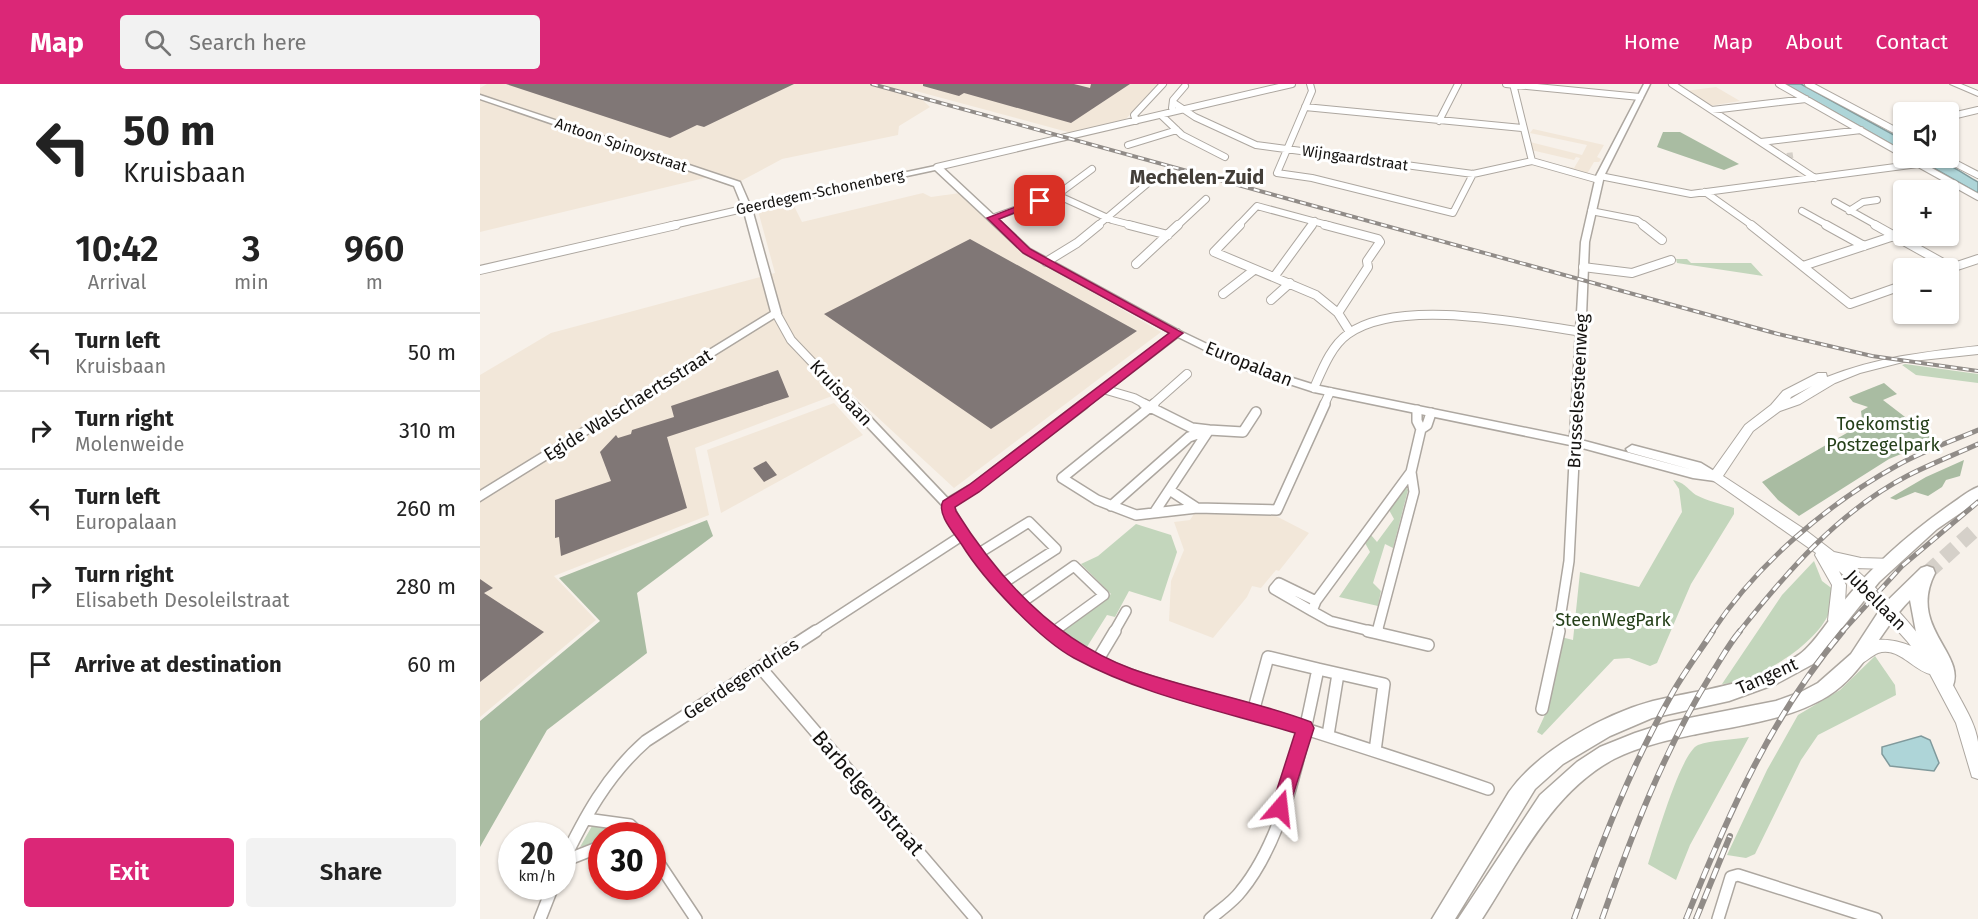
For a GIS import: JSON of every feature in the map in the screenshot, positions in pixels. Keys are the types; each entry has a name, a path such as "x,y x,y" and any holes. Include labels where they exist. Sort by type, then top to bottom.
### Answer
{"highway":[{"name":"Tangent","path":"1443,919 1516,798 1528,782 1542,770 1579,743 1627,720 1651,710 1728,693 1770,678 1812,655 1836,620 1888,563 1932,525 1978,493"},
{"name":"Tangent","path":"1469,919 1547,802 1564,785 1607,753 1635,742 1669,731 1776,709 1806,699 1834,682 1857,659 1889,610 1926,573 1918,596 1919,609 1925,632 1942,658 1948,685"}],"main road":[{"path":"1954,84 1978,94"},
{"path":"1715,477 1749,428 1776,408 1787,394 1803,384 1862,361 1911,350 1978,344"},
{"path":"1776,408 1796,401 1831,380 1873,365 1928,354 1978,350"},
{"name":"Jubellaan","path":"1715,477 1764,507 1824,552 1865,586 1889,610 1948,685 1978,771"},
{"path":"1836,620 1839,585 1823,558 1824,552 1861,564 1888,563"},
{"path":"1857,659 1874,647 1890,646 1923,662 1948,685"}],"street":[{"path":"1136,121 1134,115 1163,84"},
{"name":"Geerdegem-Schonenberg","path":"480,270 1292,84"},
{"path":"1310,84 1312,91 1277,173 1312,178 1453,213 1473,174"},
{"path":"1439,121 1458,84"},
{"path":"1506,84 1640,98"},
{"path":"1513,84 1518,94 1522,128 1532,161 1599,178 1691,194 1893,167"},
{"name":"Brusselsesteenweg","path":"1542,709 1555,654 1569,561 1582,332 1583,267 1591,211 1599,178 1647,84"},
{"path":"1672,84 1785,156 1815,178"},
{"path":"1779,84 1893,149"},
{"path":"1808,84 1893,128"},
{"path":"1170,113 1185,86"},
{"name":"Antoon Spinoystraat","path":"480,97 737,184 747,208"},
{"path":"1712,110 1806,99"},
{"name":"Wijngaardstraat","path":"1174,103 1195,117 1245,141 1287,149 1473,174 1532,161"},
{"path":"1305,107 1522,128"},
{"path":"1959,114 1978,110"},
{"path":"1161,115 1177,130 1225,157"},
{"path":"1128,145 1177,130"},
{"path":"1761,142 1861,130"},
{"path":"1959,165 1976,173"},
{"name":"Europalaan","path":"937,167 1027,251 1177,333 1247,367 1330,392 1575,442 1595,450 1715,477"},
{"path":"1925,168 1978,197"},
{"path":"992,218 1057,195 1092,169"},
{"path":"1046,262 1077,243 1147,184"},
{"path":"1705,192 1850,304 1893,289"},
{"path":"1057,195 1107,218 1168,235"},
{"path":"1136,264 1206,199"},
{"path":"1849,211 1863,202 1877,200"},
{"path":"1835,202 1893,236"},
{"path":"1338,313 1368,267 1366,261 1380,242 1373,237 1257,206 1214,252 1316,295 1338,313 1350,332"},
{"name":"Kruisbaan","path":"747,208 776,313 791,340 947,504 949,512 976,555 1052,633 1078,652 1130,675 1328,735 1488,789"},
{"path":"1591,211 1637,220 1662,240"},
{"path":"1802,211 1864,246"},
{"path":"1274,277 1315,221"},
{"path":"1803,266 1893,237"},
{"path":"1910,246 1932,258"},
{"path":"1959,265 1978,259"},
{"path":"1583,267 1632,273 1658,267 1671,260"},
{"path":"1223,294 1254,270"},
{"path":"1271,300 1290,283"},
{"name":"Egide Walschaertsstraat","path":"480,497 776,313"},
{"path":"1314,388 1334,348 1350,332 1389,320 1440,315 1482,318 1582,332"},
{"path":"947,504 974,488 1177,333"},
{"path":"1187,374 1062,478 1111,506 1136,515 1197,508 1277,510 1330,392"},
{"path":"1115,380 1134,398"},
{"path":"1103,389 1134,398 1192,428 1243,432 1256,412"},
{"path":"1377,633 1414,492 1412,472 1421,429 1417,421 1418,410"},
{"path":"1421,429 1427,425 1431,413"},
{"path":"1154,513 1171,491 1209,430"},
{"path":"1111,506 1189,437 1209,430"},
{"path":"1412,472 1314,606 1330,621 1428,645"},
{"path":"1171,491 1197,508"},
{"path":"976,555 1029,522 1056,549 1002,584"},
{"name":"Geerdegemdries","path":"576,838 609,778 624,758 646,741 963,535"},
{"path":"1021,603 1074,566 1104,595 1052,633"},
{"path":"1097,661 1126,611"},
{"path":"1253,712 1268,657 1384,684 1375,751"},
{"name":"Barbelgemstraat","path":"760,667 976,919"},
{"path":"1210,919 1242,891 1268,849 1305,728 1318,669"},
{"path":"1328,735 1338,674"},
{"path":"586,819 608,822"},
{"path":"666,874 696,919"},
{"path":"1718,919 1731,877 1738,875 1876,919"},
{"path":"540,919 547,900"}],"shaded area":[{"path":"487,84 1158,84 1124,121 1075,134 912,90 930,107 899,126 898,135 782,159 739,182 717,175 480,232 480,88"},
{"path":"1716,87 1740,101 1709,106 1685,91"},
{"path":"1533,129 1604,145 1597,157 1601,159 1599,162 1594,162 1587,174 1563,169 1565,166 1574,168 1580,158 1576,157 1574,160 1531,150 1530,142 1582,155 1587,145 1530,133"},
{"path":"923,193 931,197 960,193 1018,249 1161,332 954,488 848,390 695,448 709,515 554,576 596,620 480,717 480,375 551,333 775,273 757,207 791,200 802,222"},
{"path":"834,403 863,435 721,513 707,450"},
{"path":"1194,514 1274,515 1309,533 1279,571 1276,570 1261,588 1252,586 1247,597 1213,638 1169,621 1171,581 1184,550 1174,522 1190,520"}],"green space":[{"path":"1663,132 1680,132 1739,164 1724,170 1657,147"},
{"path":"1676,259 1687,259 1691,263 1751,263 1763,276 1677,263"},
{"path":"1902,365 1978,374 1978,383 1916,375"},
{"name":"Toekomstig Postzegelpark","path":"1884,383 1897,394 1883,400 1935,440 1889,459 1799,516 1778,500 1762,482 1852,430 1851,425 1862,419 1861,411 1868,407 1853,402 1849,397"},
{"path":"1964,460 1960,476 1946,480 1942,487 1928,496 1915,492 1896,500 1890,498 1926,477"},
{"name":"SteenWegPark","path":"1673,480 1700,497 1734,508 1734,514 1691,584 1657,663 1650,666 1629,658 1614,659 1542,735 1537,732 1549,706 1561,637 1573,640 1580,572 1639,587 1682,512 1679,489"},
{"path":"1406,487 1408,490 1393,548 1385,544 1373,583 1381,591 1378,606 1339,597 1370,552 1365,543 1371,535 1377,542 1394,519 1389,510"},
{"path":"707,520 713,536 637,593 647,653 547,730 480,847 480,721 600,621 559,578"},
{"path":"1136,524 1171,535 1177,552 1161,601 1129,591 1115,617 1107,615 1085,650 1061,631 1111,594 1081,564 1098,556"},
{"path":"1814,561 1822,581 1834,590 1830,611 1822,625 1798,649 1767,670 1736,682 1722,684 1782,595"},
{"path":"1875,656 1895,685 1896,695 1818,735 1801,760 1755,854 1746,858 1727,855 1767,770 1798,715 1840,690"},
{"path":"1749,737 1690,845 1676,880 1648,864 1662,819 1691,751 1704,743"},
{"path":"588,833 588,845 580,847"}],"water":[{"path":"1785,84 1801,84 1893,135 1893,145"},
{"path":"1934,168 1955,168 1978,182 1978,193 1959,182 1959,180"},
{"path":"1921,736 1930,740 1939,763 1934,771 1890,766 1882,754 1882,747"}],"building":[{"path":"506,84 794,84 704,127 697,125 670,138"},
{"path":"923,84 1074,84 1090,88 1091,84 1130,84 1071,123 964,93 959,96 923,86"},
{"path":"970,239 1137,331 991,429 824,314"},
{"path":"778,370 789,397 667,437 687,508 561,556 559,537 555,538 555,500 611,481 600,452 616,435 618,438 631,434 632,430 674,417 671,406"},
{"path":"766,461 777,475 764,482 753,468"},
{"path":"480,579 493,588 484,593 544,632 480,682"}],"tunnel":[{"path":"1787,156 1794,155"},
{"path":"1927,573 1978,527"}],"railway":[{"path":"872,84 1778,334 1872,356 1978,371"},
{"path":"1712,632 1730,607 1772,560 1795,538 1845,498 1898,465 1978,430"},
{"path":"1739,632 1795,566 1858,507 1907,476 1978,444"},
{"path":"1842,632 1902,566 1978,502"},
{"path":"1574,919 1607,832 1644,747 1678,684 1713,631"},
{"path":"1602,919 1637,824 1664,762 1695,702 1740,631"},
{"path":"1686,919 1735,805 1772,733 1817,664 1843,631"},
{"path":"1696,919 1730,836"}],"district":[{"name":"Mechelen-Zuid","path":"1197,177"}],"route":[{"path":"1040,201 992,218 1027,251 1177,333 974,488 947,504 949,512 976,555 1002,584 1052,633 1078,652 1130,675 1305,728 1280,808"}]}
